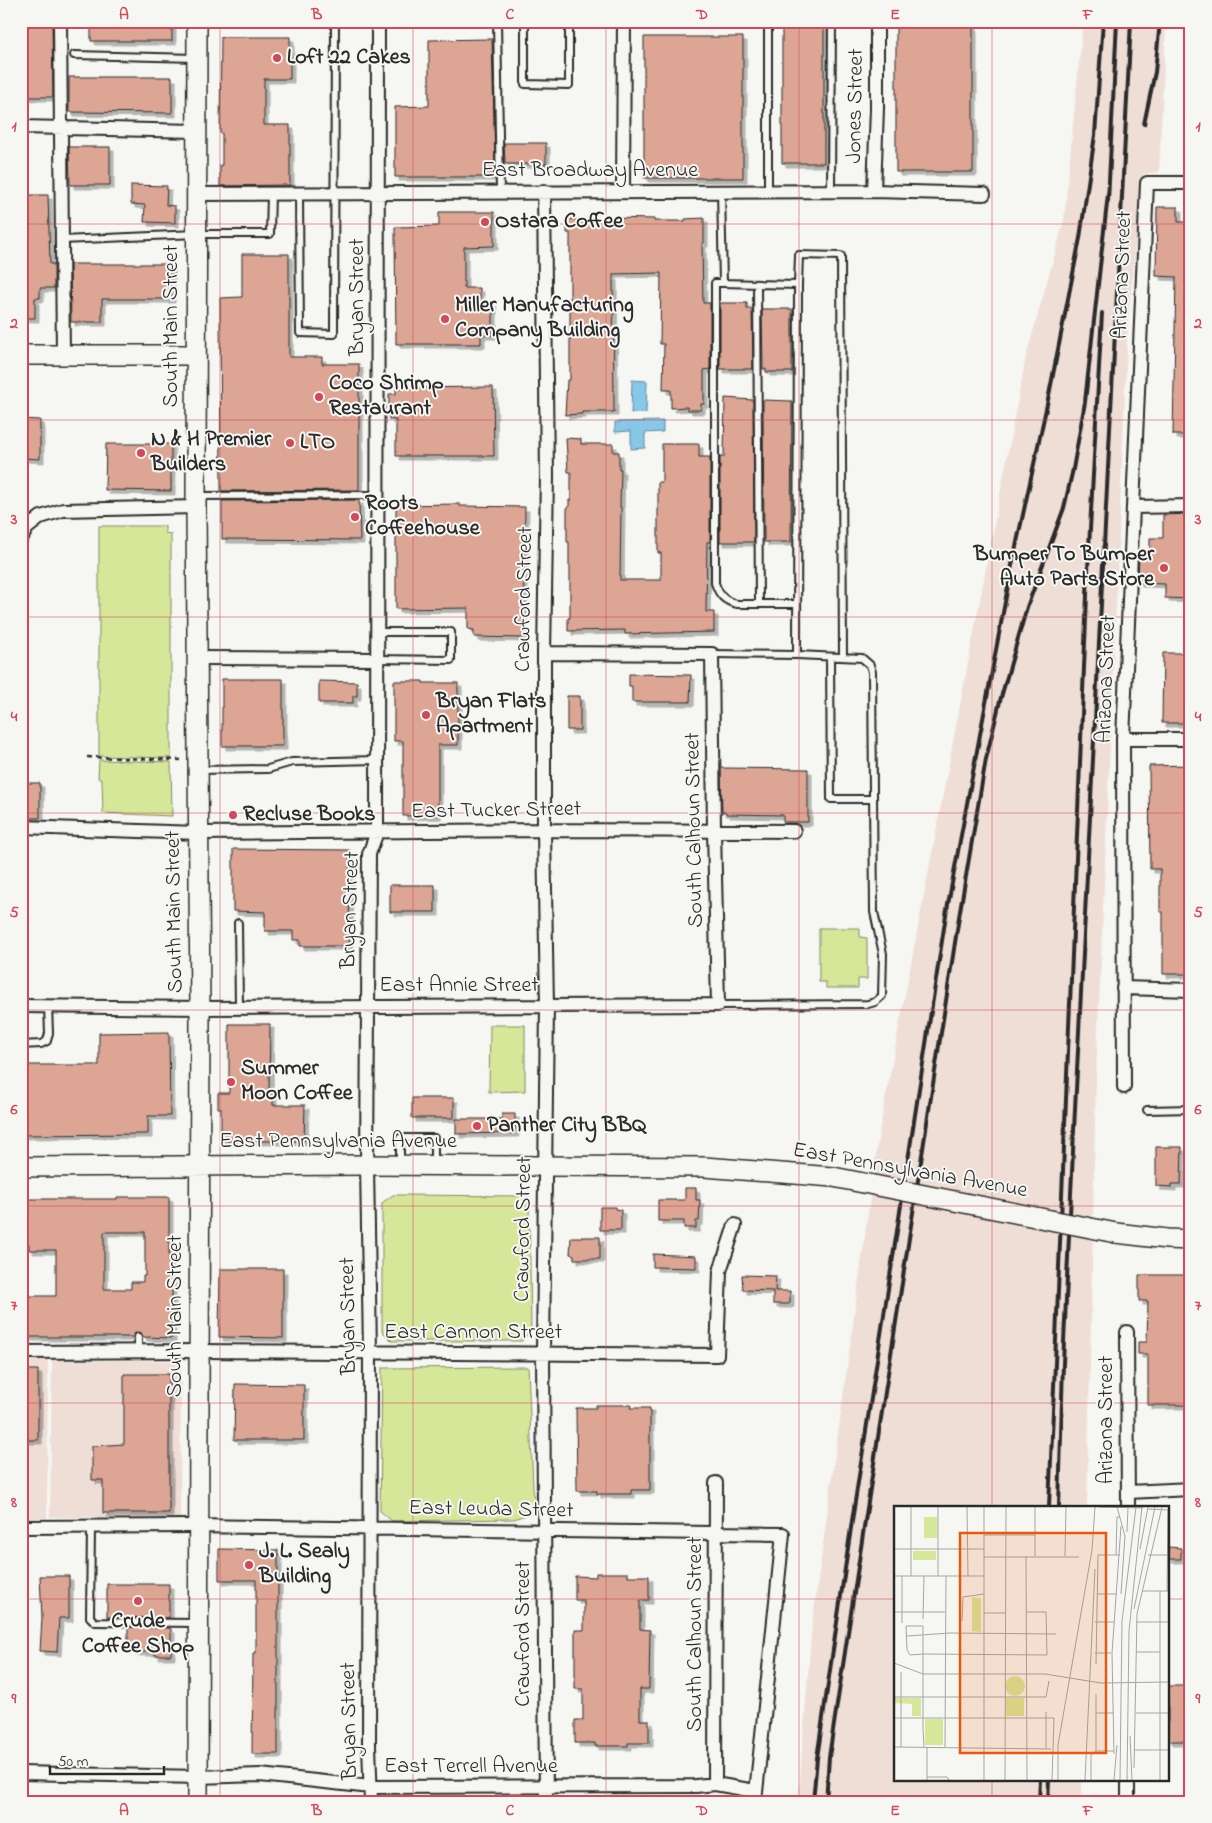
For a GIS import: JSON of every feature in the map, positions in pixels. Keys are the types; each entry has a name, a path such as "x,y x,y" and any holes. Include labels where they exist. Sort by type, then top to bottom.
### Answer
{"street":[{"path":"60,21 63,355"},
{"name":"South Main Street","path":"197,21 196,502 200,1008 198,1802"},
{"name":"Bryan Street","path":"371,1802 369,1745 370,1352 367,1007 369,854 377,832 378,21"},
{"path":"623,191 624,21"},
{"name":"Jones Street","path":"874,190 877,108 877,21"},
{"path":"21,127 196,131"},
{"name":"Arizona Street","path":"1124,1087 1124,739 1147,183 1191,183"},
{"name":"East Broadway Avenue","path":"196,194 874,190 984,194"},
{"name":"Crawford Street","path":"544,191 547,476 544,653 546,1006 543,1531 546,1802"},
{"path":"21,355 196,355"},
{"path":"21,539 27,528 41,517 63,510 196,502"},
{"path":"1134,507 1191,506"},
{"path":"544,653 712,654"},
{"name":"South Calhoun Street","path":"712,654 718,1005"},
{"path":"197,658 377,659"},
{"path":"1124,739 1191,738"},
{"name":"East Tucker Street","path":"21,827 198,833 544,830 794,831"},
{"path":"1124,988 1191,990"},
{"name":"East Annie Street","path":"21,1006 239,1008 718,1005"},
{"name":"East Pennsylvania Avenue","path":"21,1167 400,1165 704,1167 833,1177 1116,1232 1191,1240"},
{"name":"East Cannon Street","path":"21,1352 200,1351 717,1355 720,1272 736,1225"},
{"name":"Arizona Street","path":"1127,1332 1128,1506"},
{"name":"South Calhoun Street","path":"715,1784 716,1483"},
{"path":"1128,1492 1191,1489"},
{"name":"East Leuda Street","path":"21,1528 370,1529 782,1534 755,1797"},
{"name":"East Terrell Avenue","path":"21,1773 198,1777 260,1775 371,1788 696,1786 715,1784 755,1797"},
{"path":"1128,1780 1128,1802"}],"lane":[{"path":"299,193 300,333 334,334 335,21"},
{"path":"497,21 500,192"},
{"path":"525,21 525,84 560,85 569,85 569,21"},
{"path":"768,21 768,190"},
{"path":"831,190 832,21"},
{"path":"1191,41 1191,71"},
{"path":"74,56 197,58"},
{"path":"721,191 723,283"},
{"path":"62,240 196,234 270,234 271,193"},
{"path":"797,655 799,255 841,256 843,657"},
{"path":"797,604 737,604 729,602 718,592 715,583 715,283 798,285"},
{"path":"757,284 759,604"},
{"path":"196,502 377,495"},
{"path":"377,632 451,632 451,660 377,659"},
{"path":"712,654 862,658 870,665 872,672 874,912 882,954 882,996 875,1002 868,1004 718,1005"},
{"path":"830,657 831,798 873,799"},
{"path":"198,765 268,769 292,762 377,760"},
{"path":"238,923 239,1008"},
{"path":"21,1045 41,1044 47,1041 49,1033 48,1006"},
{"path":"1147,1110 1191,1109"},
{"path":"400,1165 400,1138 434,1138 434,1166"},
{"path":"138,1337 138,1351"},
{"path":"91,1528 90,1618 95,1622 199,1624"}],"path":[{"path":"87,757 198,765"}],"shaded area":[{"path":"1083,21 1166,21 1159,172 1143,174 1128,320 1096,1074 1087,1506 894,1506 894,1780 1082,1780 1082,1802 798,1802 812,1625 879,1133 1026,357 1064,221"},
{"path":"21,1359 48,1359 47,1518 21,1518"},
{"path":"52,1360 181,1361 180,1518 50,1517"}],"green space":[{"path":"99,526 165,526 165,533 171,534 171,758 99,756"},
{"path":"99,760 171,762 172,816 103,813 102,780 98,778"},
{"path":"819,928 860,928 860,937 867,938 867,979 858,979 858,988 826,988 826,982 819,982"},
{"path":"490,1025 525,1025 525,1091 489,1092"},
{"path":"393,1195 522,1196 529,1203 531,1330 522,1341 392,1341 382,1331 382,1203"},
{"path":"528,1367 534,1512 514,1519 392,1521 380,1511 382,1368"}],"water":[{"path":"632,380 647,381 646,413 631,413"},
{"path":"663,421 663,432 645,433 645,448 631,449 631,431 615,432 615,422"}],"building":[{"path":"21,21 52,21 53,97 21,97"},
{"path":"91,21 172,21 172,41 91,41"},
{"path":"782,21 824,21 824,163 782,163"},
{"path":"896,21 973,21 973,172 896,172"},
{"path":"221,37 290,37 290,79 264,79 264,125 290,125 290,185 220,186 220,165 222,165 222,133 220,133"},
{"path":"644,37 743,37 743,178 644,178"},
{"path":"492,39 495,164 493,177 395,177 395,107 429,106 429,40"},
{"path":"69,77 172,77 172,113 69,112"},
{"path":"504,143 546,143 546,164 505,164"},
{"path":"69,147 110,147 110,185 70,185"},
{"path":"131,185 167,186 166,205 175,206 175,223 144,222 145,205 131,204"},
{"path":"21,195 48,195 50,264 54,264 54,288 40,288 40,298 35,298 35,318 21,318"},
{"path":"1157,207 1178,207 1178,222 1191,222 1191,435 1173,435 1176,277 1156,276"},
{"path":"439,212 494,212 494,246 464,247 464,288 480,288 480,303 493,303 493,335 481,335 481,344 396,344 395,227 439,226"},
{"path":"608,218 685,221 685,219 704,218 704,243 702,243 703,303 710,303 710,369 704,370 704,404 701,404 701,410 688,410 687,407 671,408 671,390 663,390 664,344 660,344 661,273 613,274 614,412 582,412 582,414 565,415 567,380 570,380 570,233 567,233 567,219 608,221"},
{"path":"242,254 289,254 289,357 322,357 322,364 359,364 359,490 221,491 220,298 242,297"},
{"path":"70,264 171,264 171,299 102,299 102,322 71,322"},
{"path":"720,303 747,303 747,309 752,309 753,369 720,369"},
{"path":"762,309 792,309 792,372 766,372 766,369 763,369"},
{"path":"493,387 494,456 396,456 396,420 389,420 389,394 396,394 396,388"},
{"path":"725,398 753,400 754,542 720,542 720,457 724,457"},
{"path":"763,400 792,401 791,542 764,542"},
{"path":"21,419 40,420 40,459 21,458"},
{"path":"566,438 581,439 581,444 613,444 613,452 619,452 619,469 621,469 620,580 661,580 661,553 658,553 658,482 662,482 662,444 699,444 699,457 710,457 710,542 707,542 706,612 714,612 714,632 625,634 625,630 568,631 568,618 570,618 570,566 569,542 567,542 567,507 569,507 569,500 571,500 571,472 568,472"},
{"path":"106,444 171,444 171,491 105,490"},
{"path":"359,500 360,540 222,539 222,501"},
{"path":"460,504 460,506 525,507 523,638 474,637 474,630 468,629 468,608 396,609 396,505"},
{"name":"Bumper To Bumper Auto Parts Store","path":"1191,514 1191,599 1165,598 1165,584 1138,583 1139,552 1150,552 1150,538 1163,538 1163,515"},
{"path":"1163,653 1191,653 1191,723 1162,723"},
{"path":"629,674 691,675 690,702 632,702 632,686 629,686"},
{"path":"222,679 283,679 283,746 222,746"},
{"path":"319,681 357,682 357,696 353,696 353,703 319,703"},
{"path":"394,681 458,683 458,745 438,745 438,815 403,816 403,741 394,741"},
{"path":"567,696 580,696 580,730 567,730"},
{"path":"1191,765 1191,974 1163,974 1163,912 1160,912 1160,869 1150,869 1149,766"},
{"path":"721,768 808,769 808,822 783,822 783,815 726,814 726,812 722,812"},
{"path":"26,783 40,783 40,818 26,818"},
{"path":"233,849 350,850 349,946 300,946 300,940 293,940 293,931 265,931 265,912 233,911"},
{"path":"390,885 435,885 435,912 390,912"},
{"path":"229,1024 270,1024 269,1092 273,1092 273,1105 305,1105 304,1141 221,1141 221,1108 218,1108 218,1093 229,1093"},
{"path":"169,1032 170,1116 148,1116 148,1134 21,1135 21,1065 99,1065 99,1033"},
{"path":"412,1098 454,1098 454,1118 412,1118"},
{"path":"502,1114 515,1114 515,1133 456,1134 456,1119 502,1119"},
{"path":"1156,1147 1182,1147 1181,1184 1172,1184 1172,1187 1156,1186"},
{"path":"685,1188 696,1188 696,1200 700,1200 699,1221 696,1221 696,1228 684,1228 684,1221 658,1221 658,1200 685,1200"},
{"path":"117,1197 169,1197 169,1278 172,1279 172,1338 143,1337 138,1332 133,1337 21,1337 21,1296 56,1296 56,1250 29,1250 29,1244 21,1244 21,1199 117,1199","holes":["104,1232 145,1232 145,1276 143,1276 143,1282 131,1282 131,1289 104,1289"]},
{"path":"600,1207 615,1207 615,1209 621,1210 621,1230 600,1230"},
{"path":"571,1237 600,1237 600,1259 574,1259 574,1255 570,1254"},
{"path":"653,1254 696,1256 696,1268 653,1267"},
{"path":"220,1269 283,1269 283,1338 219,1337"},
{"path":"742,1275 776,1276 775,1291 790,1291 790,1303 773,1304 773,1291 743,1290"},
{"path":"1139,1275 1191,1275 1191,1405 1148,1405 1148,1354 1138,1354 1138,1342 1147,1342 1148,1301 1139,1301"},
{"path":"21,1370 38,1370 38,1440 21,1440"},
{"path":"124,1374 169,1374 169,1513 103,1513 103,1480 92,1480 92,1446 124,1444"},
{"path":"235,1384 304,1385 304,1440 234,1440"},
{"path":"596,1405 631,1405 630,1408 650,1408 650,1490 631,1490 631,1494 597,1494 597,1491 577,1491 576,1408 596,1408"},
{"path":"1170,1547 1181,1548 1181,1559 1170,1559"},
{"path":"219,1549 278,1550 278,1754 252,1754 253,1653 256,1653 256,1580 219,1580"},
{"path":"596,1573 628,1573 628,1576 649,1576 649,1600 640,1600 640,1629 650,1630 649,1689 640,1689 640,1720 649,1720 649,1743 628,1743 628,1746 595,1746 595,1743 575,1743 575,1720 583,1720 583,1689 575,1689 575,1630 584,1630 584,1600 575,1600 575,1576 596,1577"},
{"path":"40,1576 69,1576 69,1618 59,1618 57,1652 40,1651 42,1618"},
{"name":"Crude Coffee Shop","path":"107,1584 169,1584 169,1618 107,1617"},
{"path":"128,1627 171,1629 171,1655 155,1655 155,1652 132,1652 132,1647 128,1647"},
{"path":"1170,1686 1191,1686 1191,1741 1170,1741"}],"railway":[{"path":"813,1802 817,1758 852,1521 946,915 1012,565 1049,395 1080,238 1095,135 1103,21"},
{"path":"1108,201 1117,21"},
{"path":"1059,1506 1063,1363 1075,1109 1131,21"},
{"path":"1144,124 1155,72 1160,21"},
{"path":"826,1802 829,1757 865,1521 959,917 986,759 1000,701 1027,607 1064,508 1073,469 1085,402 1108,194"},
{"path":"1049,1506 1089,547 1102,313"},
{"path":"1039,1802 1040,1780"},
{"path":"1048,1802 1049,1780"}],"place":[{"name":"Loft 22 Cakes","path":"277,58"},
{"name":"Ostara Coffee","path":"485,222"},
{"name":"Miller Manufacturing Company Building","path":"445,319"},
{"name":"Coco Shrimp Restaurant","path":"319,397"},
{"name":"LTO","path":"290,443"},
{"name":"N & H Premier Builders","path":"141,453"},
{"name":"Roots Coffeehouse","path":"355,517"},
{"name":"Bumper To Bumper Auto Parts Store","path":"1164,568"},
{"name":"Bryan Flats Apartment","path":"426,715"},
{"name":"Recluse Books","path":"233,815"},
{"name":"Summer Moon Coffee","path":"231,1082"},
{"name":"Panther City BBQ","path":"477,1126"},
{"name":"J. L. Sealy Building","path":"249,1565"},
{"name":"Crude Coffee Shop","path":"138,1601"}]}
